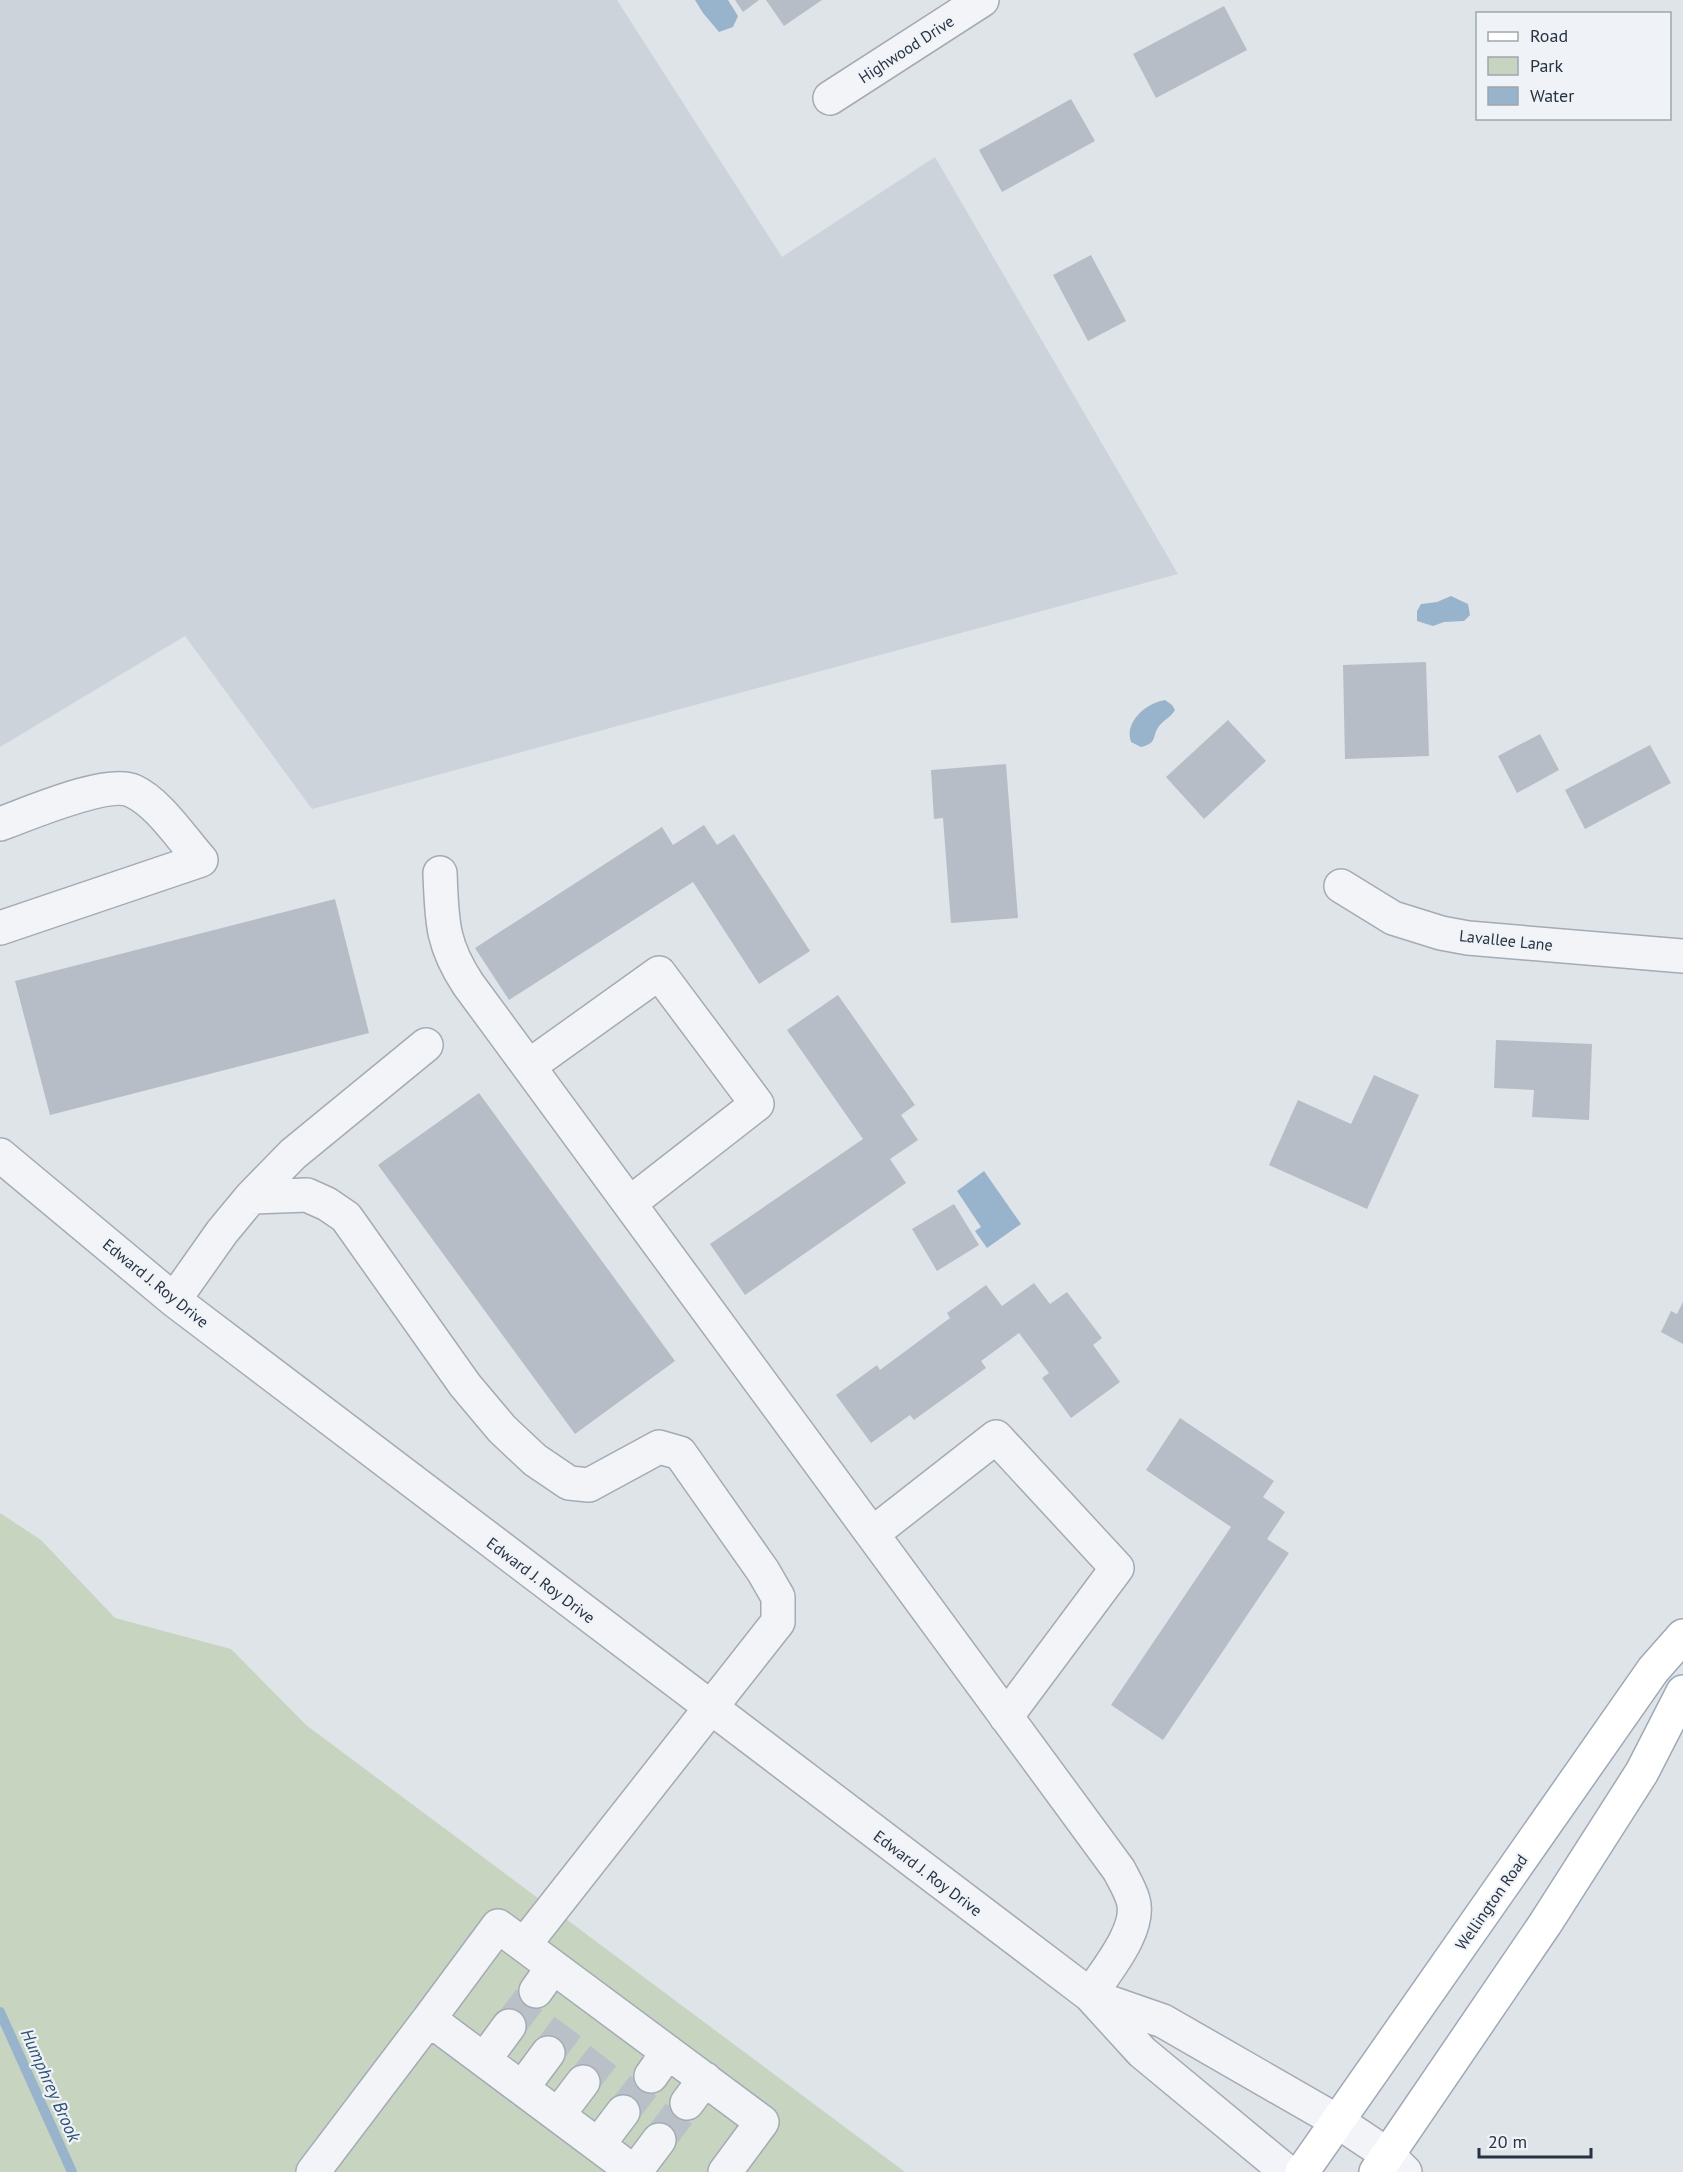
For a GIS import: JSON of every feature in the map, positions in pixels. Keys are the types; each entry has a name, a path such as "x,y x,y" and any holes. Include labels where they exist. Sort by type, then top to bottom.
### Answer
{"main road":[{"name":"Wellington Road","path":"1302,2172 1653,1670 1683,1636"},
{"path":"1390,2166 1642,1772 1683,1692"}],"street":[{"name":"Highwood Drive","path":"830,98 963,5"},
{"path":"0,824 98,790 121,788 134,791 154,805 201,860 0,928"},
{"path":"440,873 442,911 448,948 468,984 1119,1870 1134,1902 1134,1918 1129,1934 1089,1995"},
{"name":"Lavallee Lane","path":"1341,886 1393,918 1441,933 1468,938 1683,956"},
{"path":"529,1066 659,973 756,1104 630,1203"},
{"path":"174,1300 222,1232 251,1197 293,1154 426,1045"},
{"name":"Edward J. Roy Drive","path":"0,1155 174,1300 1089,1995 1142,2052 1287,2172"},
{"path":"251,1197 308,1196 327,1204 346,1217 465,1384 502,1429 535,1460 569,1483 589,1485 659,1448 680,1453 763,1570 778,1597 778,1622 524,1945"},
{"path":"872,1534 996,1437 1117,1568 1006,1717"},
{"path":"313,2172 498,1926 524,1945 544,1979 696,2091 762,2122 725,2172"},
{"name":"Edward J. Roy Drive","path":"1089,1995 1162,2021 1337,2121 1390,2166"},
{"path":"429,2019 635,2172 659,2140"},
{"path":"484,2060 509,2026"},
{"path":"522,2088 548,2053"},
{"path":"558,2115 583,2082"},
{"path":"598,2145 623,2112"}],"shaded area":[{"path":"0,0 617,0 782,257 935,157 1178,574 312,809 185,636 0,747"}],"green space":[{"path":"0,1513 41,1540 115,1618 231,1649 306,1725 905,2172 0,2172"}],"water":[{"path":"695,0 728,0 738,16 733,27 719,32"},
{"path":"1451,596 1468,604 1470,615 1464,621 1444,622 1433,626 1417,621 1417,611 1421,604 1437,602"},
{"path":"1165,700 1175,710 1157,729 1153,741 1141,747 1131,742 1131,727 1138,715 1151,705"},
{"path":"984,1171 1021,1224 987,1248 975,1231 981,1227 957,1191"}],"building":[{"path":"735,0 759,0 743,12"},
{"path":"766,0 822,0 784,26"},
{"path":"1224,6 1247,50 1156,98 1133,54"},
{"path":"1071,99 1095,141 1002,192 979,150"},
{"path":"1091,255 1126,321 1088,341 1053,275"},
{"path":"1426,662 1429,756 1345,759 1343,665"},
{"path":"1228,720 1266,761 1204,819 1166,777"},
{"path":"1540,734 1559,770 1517,793 1498,756"},
{"path":"1650,745 1671,783 1585,829 1565,790"},
{"path":"1006,764 1018,918 951,923 943,818 934,819 931,770"},
{"path":"704,825 717,845 734,834 810,951 759,984 693,882 509,1000 475,948 662,827 673,845"},
{"path":"335,899 369,1033 50,1115 15,981"},
{"path":"838,995 915,1105 901,1115 918,1140 890,1159 906,1183 745,1295 710,1244 863,1139 787,1030"},
{"path":"1496,1040 1592,1044 1589,1120 1532,1117 1534,1090 1494,1088"},
{"path":"1374,1075 1419,1095 1367,1209 1269,1165 1298,1100 1351,1124"},
{"path":"479,1093 675,1361 575,1434 378,1165"},
{"path":"954,1204 979,1245 937,1271 912,1229"},
{"path":"1034,1283 1050,1304 1067,1292 1102,1338 1093,1345 1120,1382 1071,1418 1042,1378 1049,1373 1019,1333 981,1361 986,1368 914,1420 910,1415 871,1443 836,1395 877,1365 880,1370 950,1318 947,1313 986,1285 1002,1306"},
{"path":"1683,1302 1683,1344 1661,1332 1671,1311 1677,1314"},
{"path":"1180,1418 1274,1481 1263,1497 1285,1512 1267,1539 1289,1553 1163,1740 1111,1705 1231,1527 1146,1470"}],"waterway":[{"name":"Humphrey Brook","path":"0,2012 72,2172"}],"tunnel":[{"path":"509,2026 536,1991"},
{"path":"548,2053 574,2018"},
{"path":"583,2082 611,2046"},
{"path":"623,2112 651,2076"},
{"path":"659,2140 687,2103"}]}
